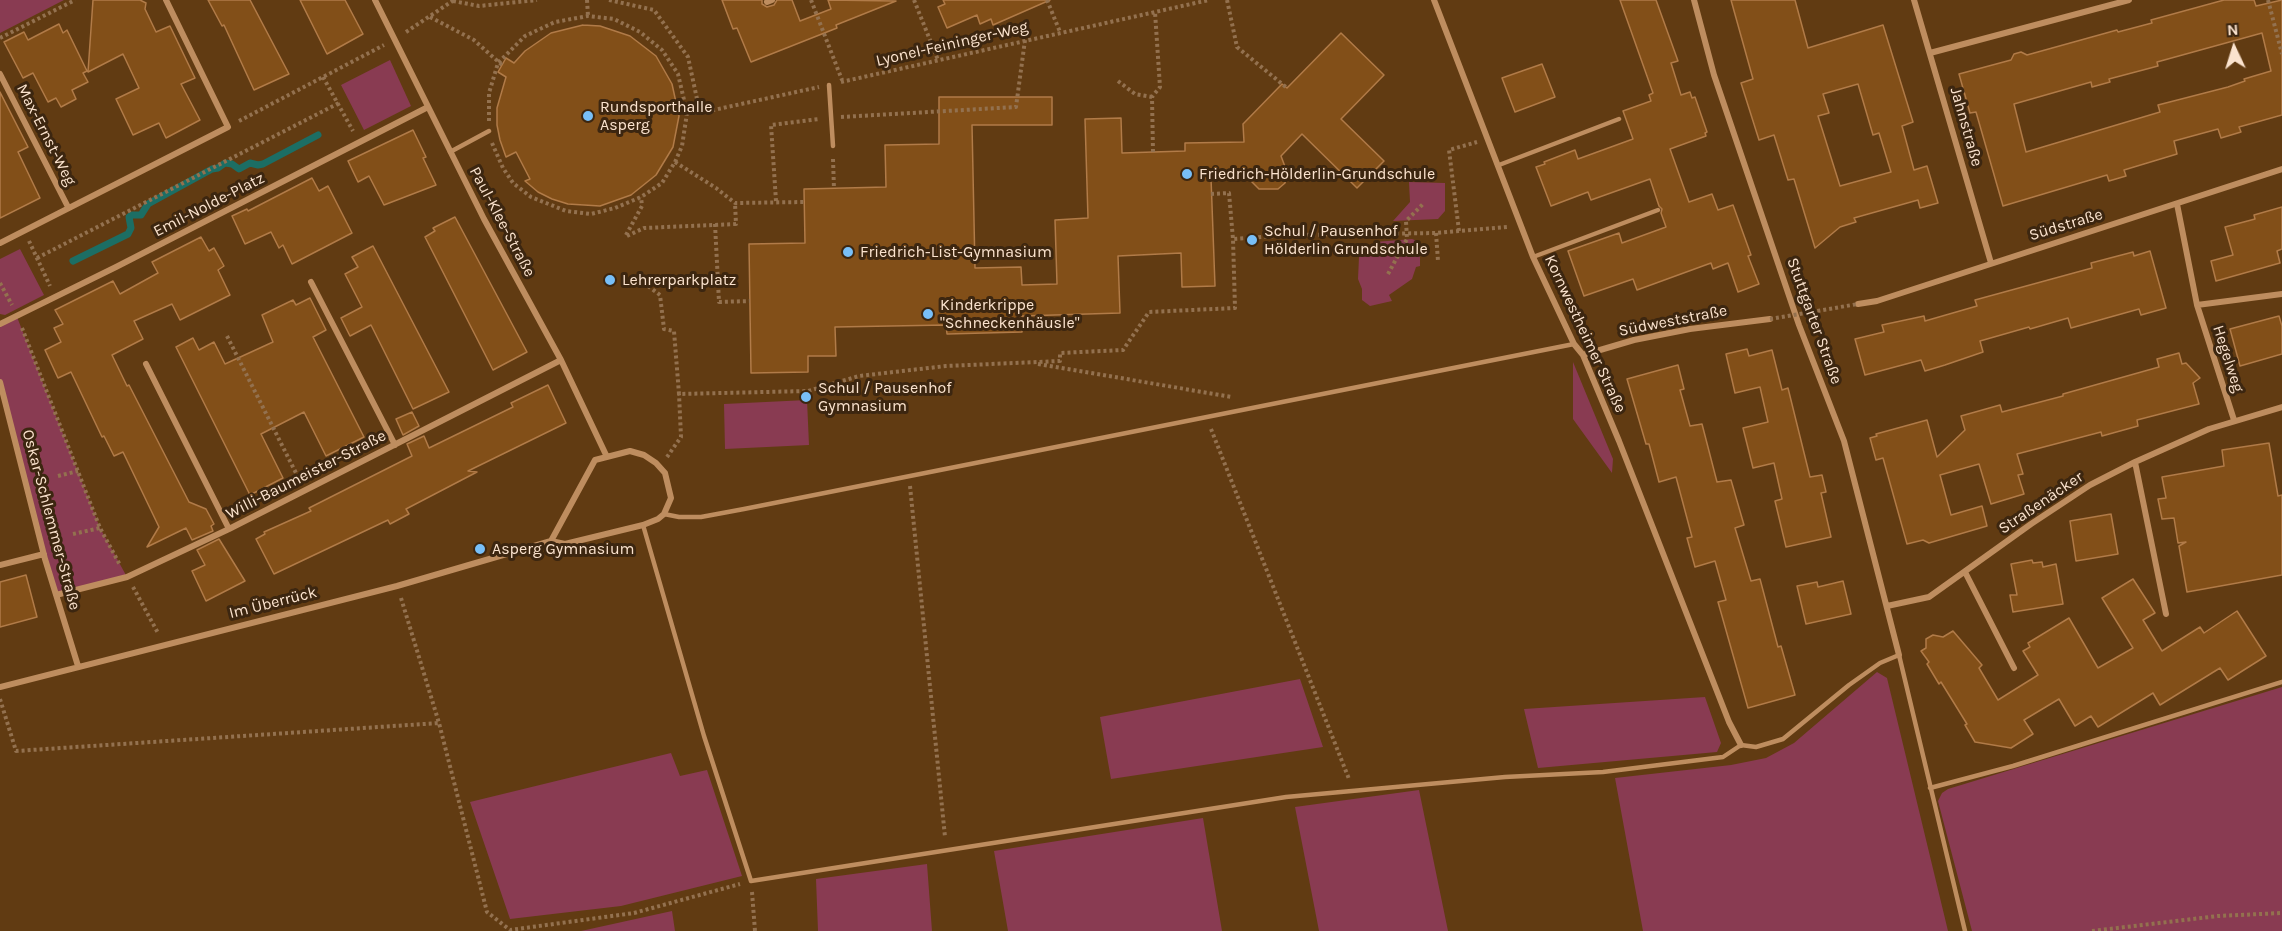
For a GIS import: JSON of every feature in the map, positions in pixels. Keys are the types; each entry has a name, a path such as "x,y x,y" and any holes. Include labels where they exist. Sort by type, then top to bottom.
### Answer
{"street":[{"path":"0,243 228,127 166,0"},
{"name":"Paul-Klee-Straße","path":"375,0 504,258 561,360 607,457"},
{"name":"Kornwestheimer Straße","path":"1434,0 1533,257 1574,344 1583,355 1729,722 1741,746"},
{"name":"Stuttgarter Straße","path":"1694,0 1714,75 1799,325 1844,441 1899,655"},
{"name":"Jahnstraße","path":"1914,0 1991,263"},
{"path":"1930,53 2129,0"},
{"name":"Max-Ernst-Weg","path":"0,74 68,207"},
{"name":"Emil-Nolde-Platz","path":"0,324 428,107"},
{"name":"Südstraße","path":"1858,304 1877,301 2282,169"},
{"name":"Hegelweg","path":"2177,204 2197,305 2234,420"},
{"path":"311,282 395,445"},
{"name":"Hegelweg","path":"2197,305 2282,294"},
{"name":"Südweststraße","path":"1583,355 1634,340 1690,329 1770,319"},
{"name":"Willi-Baumeister-Straße","path":"56,595 128,577 305,491 561,360"},
{"path":"146,364 229,529"},
{"name":"Oskar-Schlemmer-Straße","path":"0,382 44,554 78,666"},
{"name":"Straßenäcker","path":"1887,606 1929,597 2090,485 2135,462 2234,420 2282,407"},
{"path":"551,542 595,460 630,451 644,455 665,473 670,498 664,514"},
{"path":"2135,462 2166,614"},
{"name":"Im Überrück","path":"0,687 397,585 551,542 566,544 643,525 664,514"},
{"path":"0,565 44,554"},
{"path":"1965,572 2014,668"}],"lane":[{"path":"829,84 833,146"},
{"path":"1499,165 1619,119"},
{"path":"450,152 489,131"},
{"path":"1533,257 1658,210"},
{"path":"664,514 679,518 701,517 1574,344"},
{"path":"643,525 704,736 751,881 1286,797 1505,777 1603,772 1723,757 1741,746 1756,747 1783,739 1849,685 1880,663 1899,655 1965,931"},
{"path":"1930,788 2013,766 2282,682"}],"path":[{"path":"0,37 75,0"},
{"path":"228,127 395,39 453,1 479,6 537,0"},
{"path":"587,0 588,16"},
{"path":"609,0 654,10 688,57 700,113"},
{"path":"811,0 843,81"},
{"path":"914,0 938,60"},
{"path":"1047,0 1060,32"},
{"name":"Lyonel-Feininger-Weg","path":"687,113 700,113 1209,0"},
{"path":"1227,0 1237,47 1287,88"},
{"path":"2268,0 2282,54"},
{"path":"1153,152 1152,98 1160,87 1155,12"},
{"path":"588,16 614,19 640,32 662,50 678,74 687,113 682,146 662,183 641,197 615,208 591,214 566,211 546,204 513,183 503,168 489,131 489,93 500,64 525,36 555,22 588,16"},
{"path":"430,17 474,40 500,64"},
{"path":"776,201 771,125 831,118 1016,107 1025,40"},
{"path":"323,77 353,130"},
{"path":"1118,81 1135,94 1152,98"},
{"path":"37,258 339,103"},
{"path":"1459,231 1449,150 1488,138"},
{"path":"833,146 834,189"},
{"path":"675,162 702,178 735,203 805,202"},
{"path":"679,394 808,391 859,376 946,366 1060,361 1060,353 1123,350 1149,312 1235,308 1229,193 1211,194"},
{"path":"641,197 642,206 626,236 644,228 736,224 735,203"},
{"path":"1388,274 1407,239 1406,221 1424,203"},
{"path":"715,224 719,302 750,301"},
{"path":"1233,239 1291,235 1459,231 1521,226"},
{"path":"24,231 50,286"},
{"path":"1436,232 1438,261"},
{"path":"0,283 17,317 100,528 164,645"},
{"path":"648,285 660,295 664,329 674,331 681,437 665,459 656,463"},
{"path":"1770,319 1858,304"},
{"path":"226,336 305,491"},
{"path":"1028,363 1236,398"},
{"path":"45,406 52,405"},
{"path":"1207,417 1354,791"},
{"path":"58,476 78,471"},
{"path":"909,477 946,850"},
{"path":"73,534 100,528"},
{"path":"397,585 439,723 487,912 510,930 634,913 751,881 755,931"},
{"path":"0,698 16,751 439,723"},
{"path":"2092,931 2218,916 2282,913"}],"shaded area":[{"path":"0,0 64,0 0,33"},
{"path":"390,60 411,106 364,130 341,85"},
{"path":"1409,182 1445,183 1445,211 1438,219 1393,221 1410,202"},
{"path":"1412,239 1420,242 1420,266 1416,267 1412,279 1389,295 1392,301 1370,306 1362,300 1362,289 1358,279 1359,257 1375,242"},
{"path":"20,249 44,295 5,315 0,314 0,259"},
{"path":"17,317 100,528 127,577 56,595 0,382 0,324"},
{"path":"1573,362 1613,459 1612,473 1573,419"},
{"path":"807,400 809,445 725,449 724,404"},
{"path":"1877,672 1887,678 1948,931 1643,931 1615,778 1731,765 1766,758 1794,743"},
{"path":"1300,679 1323,747 1111,779 1100,717"},
{"path":"2282,687 2282,931 1972,931 1938,801 1942,793 1948,789"},
{"path":"1705,697 1721,743 1717,752 1538,768 1524,709"},
{"path":"671,753 680,776 707,770 742,876 621,906 510,919 470,802"},
{"path":"1419,790 1448,931 1319,931 1295,807"},
{"path":"1203,818 1222,931 1008,931 994,851"},
{"path":"927,864 932,931 818,931 816,879"},
{"path":"672,911 675,931 581,931"}],"building":[{"path":"93,0 140,0 146,3 145,9 156,32 170,26 195,78 181,84 200,120 166,138 159,123 133,135 116,99 139,88 123,54 88,72"},
{"path":"208,0 250,0 289,74 254,90 224,25 222,26"},
{"path":"300,0 345,0 363,34 327,54"},
{"path":"722,0 762,0 762,4 767,7 774,5 777,0 792,0 800,21 831,9 828,0 896,1 836,25 837,28 751,62 737,28 733,29"},
{"path":"943,0 1050,0 993,25 991,19 980,24 977,15 947,28 938,7 945,4"},
{"path":"1620,0 1656,0 1678,61 1671,63 1681,95 1690,92 1692,98 1695,97 1707,132 1706,136 1670,149 1689,202 1712,194 1718,210 1733,205 1759,284 1738,292 1728,263 1713,269 1711,263 1637,290 1633,279 1584,296 1568,251 1619,233 1622,243 1666,227 1661,213 1662,209 1650,179 1591,200 1588,192 1551,206 1536,167 1575,150 1578,159 1633,139 1623,111 1651,101 1649,95 1653,93"},
{"path":"1731,0 1795,0 1808,48 1883,25 1913,122 1902,126 1914,170 1927,166 1938,203 1920,208 1918,200 1854,218 1856,222 1840,227 1815,248 1794,179 1788,180 1774,135 1759,140 1741,83 1753,79","holes":["1858,84 1873,135 1879,133 1891,172 1840,186 1818,116 1829,113 1823,94"]},
{"path":"2224,0 2254,0 2256,6 2282,0 2282,115 2239,127 2241,132 2221,138 2218,129 2174,141 2177,154 2124,170 2126,176 2109,181 2107,175 2003,206 1976,112 1970,113 1959,74 2011,60 2014,54 2021,52 2027,55 2117,30 2118,32 2152,23 2151,20","holes":["2262,33 2271,71 2244,79 2245,81 2228,87 2158,105 2160,112 2026,152 2014,104 2091,82 2092,87 2110,82 2109,79 2158,66 2157,62"]},
{"path":"59,24 63,33 67,30 87,71 83,73 88,82 72,90 76,99 61,107 56,98 48,102 33,73 23,78 4,42 24,32 28,40"},
{"name":"Rundsporthalle Asperg","path":"583,25 600,26 630,36 656,56 672,84 679,116 673,147 656,175 631,195 600,206 568,204 538,192 525,181 530,179 516,152 506,157 497,125 497,108 506,77 498,72 506,58 514,63 525,51 551,33"},
{"path":"1341,33 1384,75 1341,119 1384,161 1357,188 1302,134 1281,156 1287,172 1285,183 1278,189 1259,189 1247,177 1211,178 1215,286 1182,287 1181,253 1118,256 1120,313 1022,316 1022,332 947,334 946,325 835,327 836,356 808,356 808,372 751,373 749,244 805,243 804,189 886,187 885,145 939,144 939,97 1052,97 1052,125 972,125 975,268 1021,267 1022,285 1057,284 1055,220 1088,218 1085,119 1121,118 1122,153 1185,151 1185,143 1244,142 1243,124 1282,84 1287,88"},
{"path":"1542,64 1555,97 1515,112 1502,78"},
{"path":"0,92 28,147 18,152 40,198 0,218"},
{"path":"413,130 436,185 384,205 369,176 358,182 348,161"},
{"path":"312,178 319,191 328,186 352,233 292,264 283,245 279,248 271,232 245,244 232,216 247,209 248,211"},
{"path":"2282,207 2282,249 2277,251 2280,263 2216,281 2211,261 2233,255 2225,227 2255,219 2254,215"},
{"path":"455,217 527,352 493,370 425,237 435,231 433,228"},
{"path":"201,237 209,251 214,248 224,266 218,270 230,295 180,320 172,304 134,321 143,339 112,355 189,502 206,509 214,524 211,526 213,531 192,540 186,528 147,547 159,527 123,452 114,456 104,436 102,437 71,372 58,378 45,350 61,342 54,328 63,324 55,310 113,281 120,294 158,273 152,262"},
{"path":"373,246 449,392 413,409 371,325 350,336 341,318 362,307 345,274 358,267 352,257"},
{"path":"2150,251 2166,308 2141,315 2139,309 2071,328 2068,318 1980,341 1983,352 1925,371 1921,360 1865,375 1855,339 1884,332 1882,325 1924,316 1925,321 1977,306 1975,300 2092,268 2091,263 2133,252 2134,256"},
{"path":"310,298 326,330 313,337 364,437 326,456 304,412 261,434 283,478 250,495 176,347 193,338 199,350 214,342 225,364 273,342 262,315 293,300 296,305"},
{"path":"2279,316 2282,326 2282,354 2240,366 2230,329"},
{"path":"1747,349 1749,356 1772,350 1782,390 1788,388 1810,477 1822,475 1826,492 1821,493 1831,537 1786,547 1775,501 1782,499 1774,463 1753,468 1743,428 1768,422 1760,387 1735,393 1726,354"},
{"path":"2179,353 2182,364 2186,363 2200,378 2193,383 2199,404 2137,420 2138,426 2102,436 2101,432 2017,454 2023,474 2018,475 2024,494 1991,504 1979,464 1940,475 1951,515 1982,506 1987,526 1929,543 1923,540 1907,544 1883,458 1876,460 1870,438 1877,436 1876,434 1927,420 1937,457 1965,430 1961,416 2000,405 2002,412 2063,396 2063,394 2159,367 2157,359"},
{"path":"1678,365 1684,389 1680,390 1690,426 1702,424 1717,482 1731,480 1744,525 1735,528 1751,581 1760,579 1778,647 1781,646 1795,695 1748,708 1718,602 1726,600 1715,561 1695,567 1687,538 1692,537 1676,477 1659,482 1627,379"},
{"path":"548,385 566,423 468,471 477,472 406,509 409,514 390,524 388,520 274,574 256,539 265,534 264,532 311,511 309,508 412,456 407,444 424,436 429,448 513,407 511,403"},
{"path":"412,412 419,426 403,435 396,419"},
{"path":"2269,443 2278,496 2282,495 2282,575 2187,592 2179,546 2186,542 2178,543 2174,518 2162,519 2158,499 2166,498 2162,477 2224,466 2222,450"},
{"path":"2111,514 2118,554 2076,561 2070,521"},
{"path":"219,539 245,581 206,601 192,571 205,565 197,550"},
{"path":"2032,560 2033,563 2042,562 2043,567 2056,564 2063,604 2013,612 2010,595 2017,595 2011,564"},
{"path":"26,575 37,617 0,627 0,582"},
{"path":"2133,579 2155,613 2143,620 2162,651 2200,627 2204,633 2237,611 2266,656 2228,680 2220,668 2160,705 2153,693 2098,727 2091,716 2075,726 2059,699 2024,720 2033,734 2011,748 1975,742 1965,725 1967,724 1927,664 1929,662 1921,651 1926,648 1926,639 1933,635 1943,637 1953,631 1982,665 1979,668 1998,700 2038,675 2023,651 2030,647 2028,643 2069,618 2098,668 2133,648 2102,598"},
{"path":"1843,581 1851,614 1806,624 1797,586 1817,582 1818,587"}],"waterway":[{"path":"73,261 128,234 131,228 129,217 141,215 148,204 212,169 225,163 232,164 239,169 250,163 263,164 318,135"}],"place":[{"name":"Rundsporthalle Asperg","path":"588,116"},
{"name":"Friedrich-Hölderlin-Grundschule","path":"1187,174"},
{"name":"Schul / Pausenhof Hölderlin Grundschule","path":"1252,240"},
{"name":"Friedrich-List-Gymnasium","path":"848,252"},
{"name":"Lehrerparkplatz","path":"610,280"},
{"name":"Kinderkrippe \"Schneckenhäusle\"","path":"928,314"},
{"name":"Schul / Pausenhof Gymnasium","path":"806,397"},
{"name":"Asperg Gymnasium","path":"480,549"}]}
